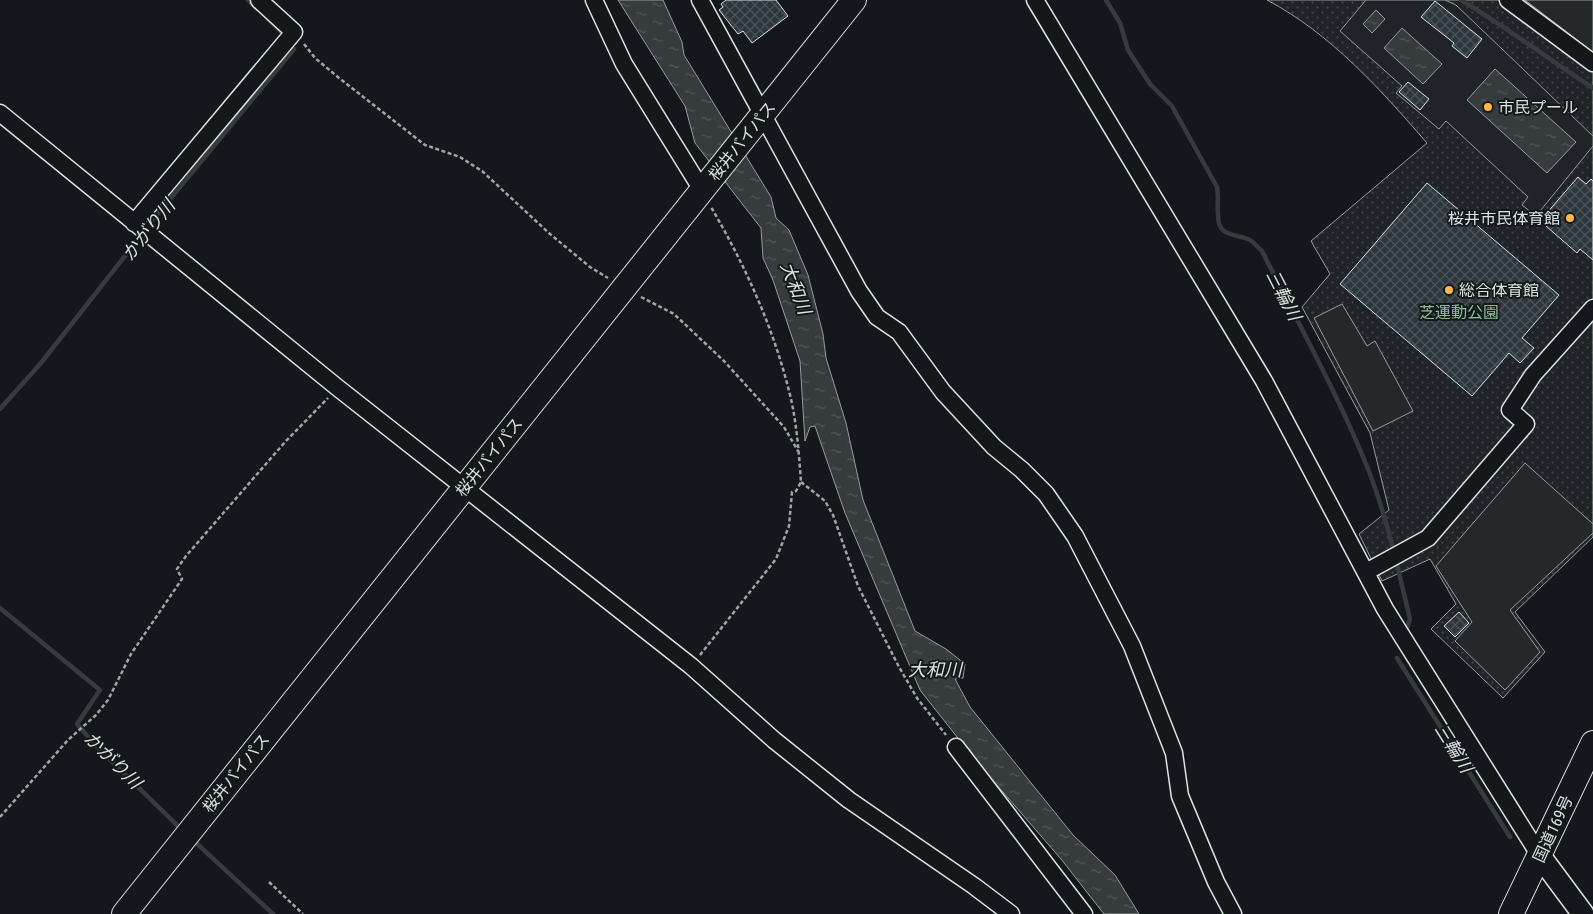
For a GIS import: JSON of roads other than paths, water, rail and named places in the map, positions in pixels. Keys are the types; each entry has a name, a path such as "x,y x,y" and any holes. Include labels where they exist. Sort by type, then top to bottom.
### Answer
{"highway":[{"name":"桜井バイパス","path":"124,914 854,0"},
{"name":"国道169号","path":"1511,914 1593,743"}],"main road":[{"path":"1540,856 1583,914"}],"street":[{"path":"134,223 294,32 259,0"},
{"path":"594,0 624,64 708,183"},
{"path":"700,0 756,122 876,317 898,332 943,392 994,447 1022,470 1046,494 1075,536 1132,646 1174,753 1180,796 1216,882 1232,914"},
{"path":"1035,0 1264,381 1372,568 1385,609 1540,856"},
{"path":"1508,0 1593,63"},
{"path":"0,113 338,388 691,666 774,740 849,800 974,886 1011,914"},
{"path":"1372,568 1428,538 1526,424 1510,410 1532,375 1593,308"},
{"path":"956,747 1084,914"}],"water":[{"name":"大和川","path":"618,0 663,0 682,42 684,55 771,197 776,218 789,230 808,275 823,334 826,358 846,423 863,500 915,631 946,649 965,664 963,678 955,679 970,707 1073,835 1115,875 1139,914 1104,914 1061,859 976,761 920,690 845,513 815,426 810,427 805,441 800,361 773,280 763,258 761,228 695,143 685,106"},
{"path":"1376,10 1385,19 1372,33 1363,24"},
{"path":"1402,28 1442,64 1423,84 1384,48"},
{"path":"1495,69 1576,142 1547,173 1467,100"}],"waterway":[{"name":"かがり川","path":"248,0 257,9"},
{"name":"三輪川","path":"1106,0 1120,23 1128,50 1150,84 1172,106 1217,187 1218,215 1221,228 1229,234 1250,240 1262,251 1331,386 1368,469 1381,506 1410,619 1407,628"},
{"path":"1461,0 1593,88"},
{"name":"かがり川","path":"266,17 281,32"},
{"name":"かがり川","path":"147,227 294,49"},
{"name":"かがり川","path":"0,409 41,363 143,233"},
{"name":"かがり川","path":"0,608 100,690 77,724 97,747 182,830"},
{"name":"三輪川","path":"1397,658 1510,837"},
{"name":"かがり川","path":"193,840 273,914"}],"place":[{"name":"市民プール","path":"1488,107"},
{"name":"桜井市民体育館","path":"1570,218"},
{"name":"総合体育館","path":"1449,290"}],"park label":[{"name":"芝運動公園","path":"1459,312"}]}
